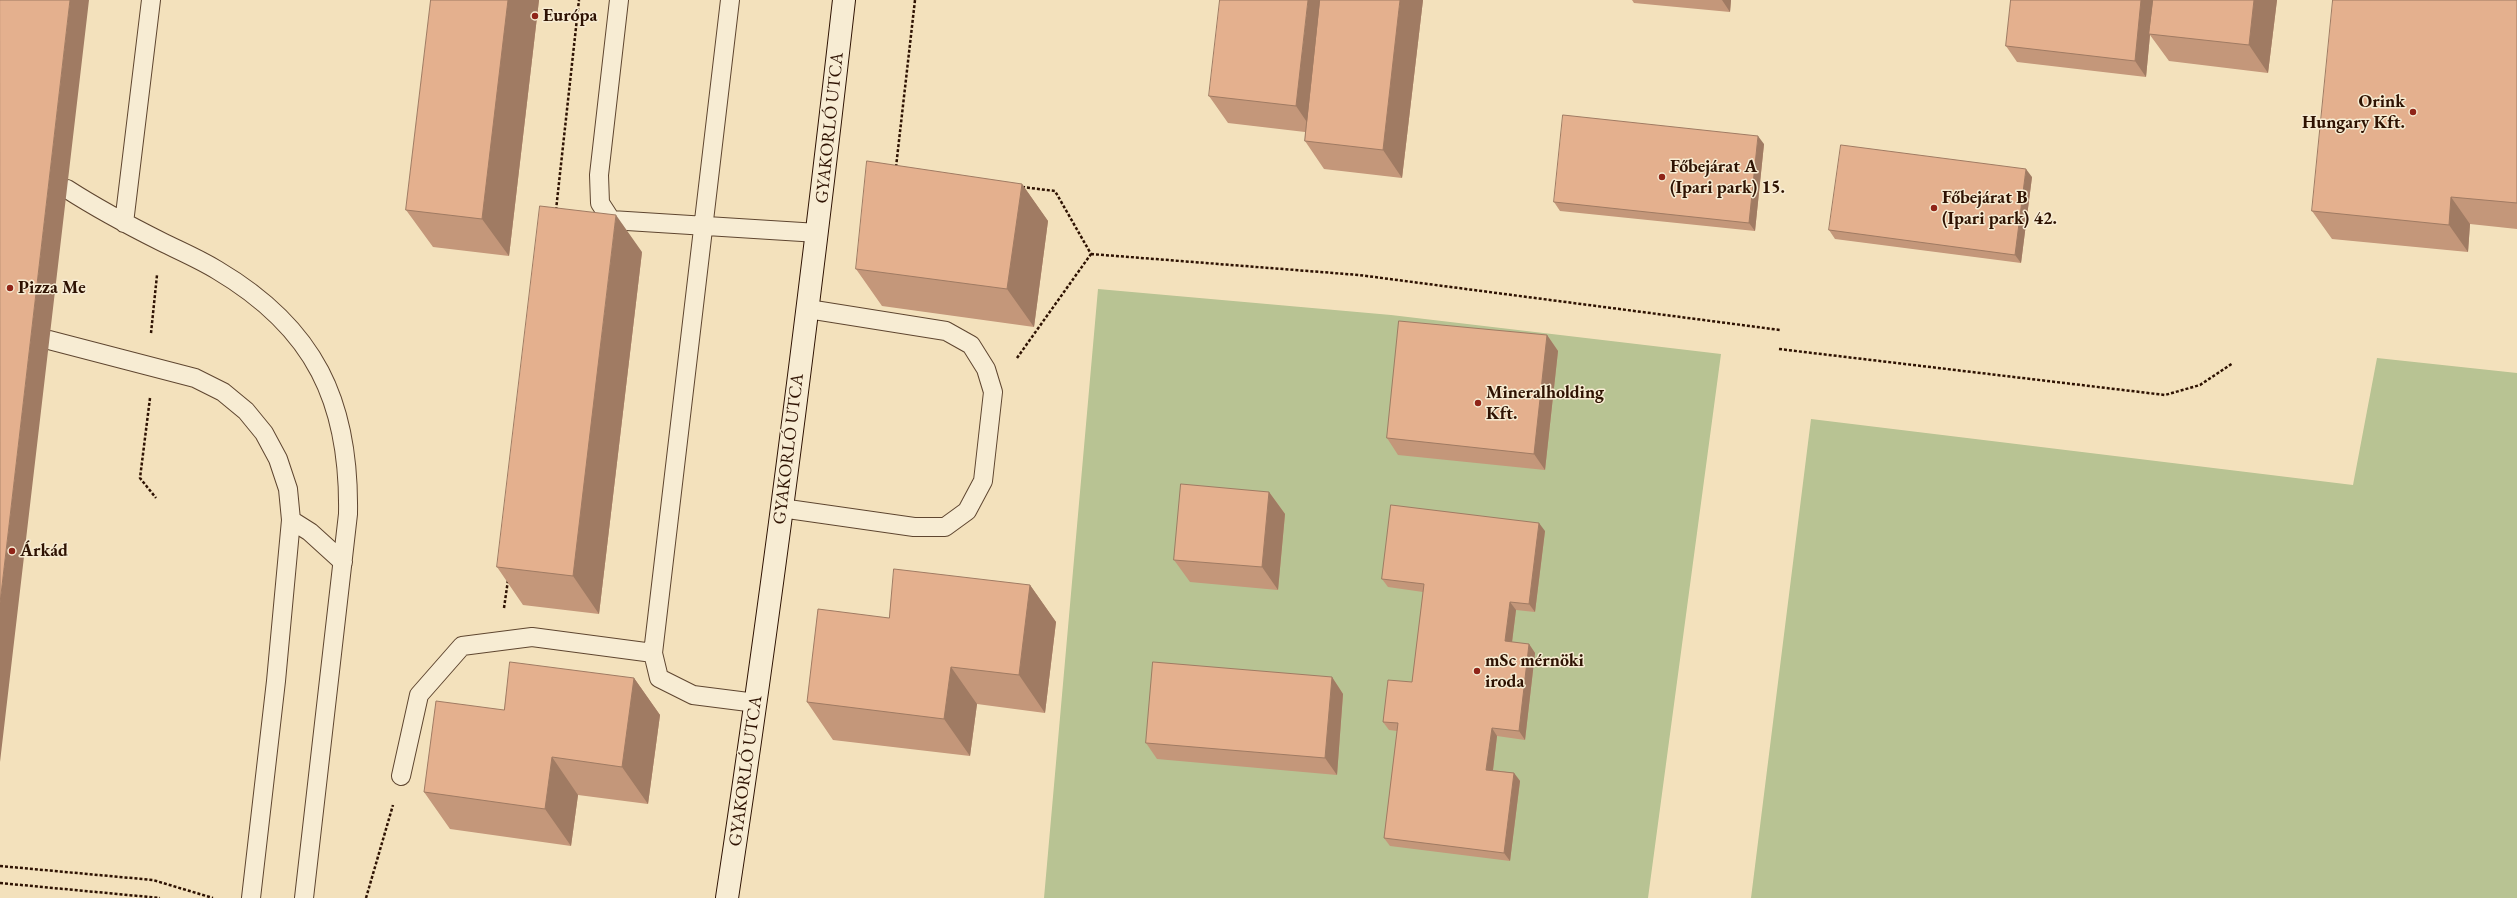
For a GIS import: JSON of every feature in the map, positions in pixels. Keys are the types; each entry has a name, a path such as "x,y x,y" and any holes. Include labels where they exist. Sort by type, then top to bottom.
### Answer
{"street":[{"name":"GYAKORLÓ UTCA","path":"727,898 756,703 818,233 844,0"}],"lane":[{"path":"124,223 151,0"},
{"path":"619,0 599,175 600,203 611,220 818,233"},
{"path":"730,0 653,653 659,678 693,695 756,703"},
{"path":"67,189 124,223 216,269 247,290 280,319 300,342 322,374 338,415 345,442 349,477 348,514 304,898"},
{"path":"781,508 914,527 945,527 967,511 983,481 993,392 986,369 971,345 946,331 808,309"},
{"path":"49,340 195,378 223,392 246,411 264,433 278,459 288,489 291,520 276,681 251,898"},
{"path":"291,520 310,532 343,562"},
{"path":"401,776 419,695 462,646 532,637 653,653"}],"path":[{"path":"555,218 579,0"},
{"path":"895,172 915,0"},
{"path":"1017,186 1055,191 1090,254"},
{"path":"1090,254 1359,275 1780,330"},
{"path":"993,392 1090,254"},
{"path":"1779,349 2165,395 2200,385 2233,363"},
{"path":"500,641 508,578"},
{"path":"366,898 401,776"},
{"path":"0,866 153,880 213,898"},
{"path":"0,883 160,898"}],"green space":[{"path":"1098,289 1391,315 1721,354 1648,898 1044,898"},
{"path":"2377,358 2517,373 2517,898 1751,898 1811,419 2353,485"}],"building":[{"name":"Árkád","path":"0,0 70,0 0,603"},
{"path":"431,0 508,0 482,219 406,210"},
{"path":"1220,0 1308,0 1296,106 1209,96"},
{"path":"1320,0 1400,0 1383,150 1305,141"},
{"path":"2011,0 2141,0 2135,61 2006,46"},
{"path":"2153,0 2254,0 2249,45 2149,34"},
{"name":"Orink Hungary Kft.","path":"2333,0 2517,0 2517,203 2451,197 2449,225 2312,211"},
{"name":"Főbejárat A (Ipari park) 15.","path":"1563,115 1758,136 1749,223 1554,202"},
{"name":"Főbejárat B (Ipari park) 42.","path":"1841,145 2026,169 2015,255 1829,230"},
{"path":"867,161 1022,184 1007,289 856,269"},
{"path":"540,206 616,215 573,576 497,567"},
{"name":"Mineralholding Kft.","path":"1399,321 1547,335 1534,454 1387,438"},
{"path":"1181,484 1269,492 1262,567 1174,560"},
{"name":"mSc mérnöki iroda","path":"1391,505 1539,523 1529,604 1510,602 1505,641 1529,644 1519,731 1492,728 1486,770 1514,773 1504,853 1384,838 1398,723 1383,722 1388,680 1412,682 1424,584 1382,579"},
{"path":"894,569 1030,585 1019,675 951,667 944,719 807,702 818,609 889,618"},
{"path":"510,662 634,678 622,767 552,757 545,809 424,792 436,701 504,710"},
{"path":"1153,662 1332,677 1325,758 1146,743"}],"place":[{"name":"Európa","path":"535,16"},
{"name":"Orink Hungary Kft.","path":"2413,112"},
{"name":"Főbejárat A (Ipari park) 15.","path":"1662,177"},
{"name":"Főbejárat B (Ipari park) 42.","path":"1934,208"},
{"name":"Pizza Me","path":"10,288"},
{"name":"Mineralholding Kft.","path":"1478,403"},
{"name":"Árkád","path":"12,551"},
{"name":"mSc mérnöki iroda","path":"1477,671"}]}
